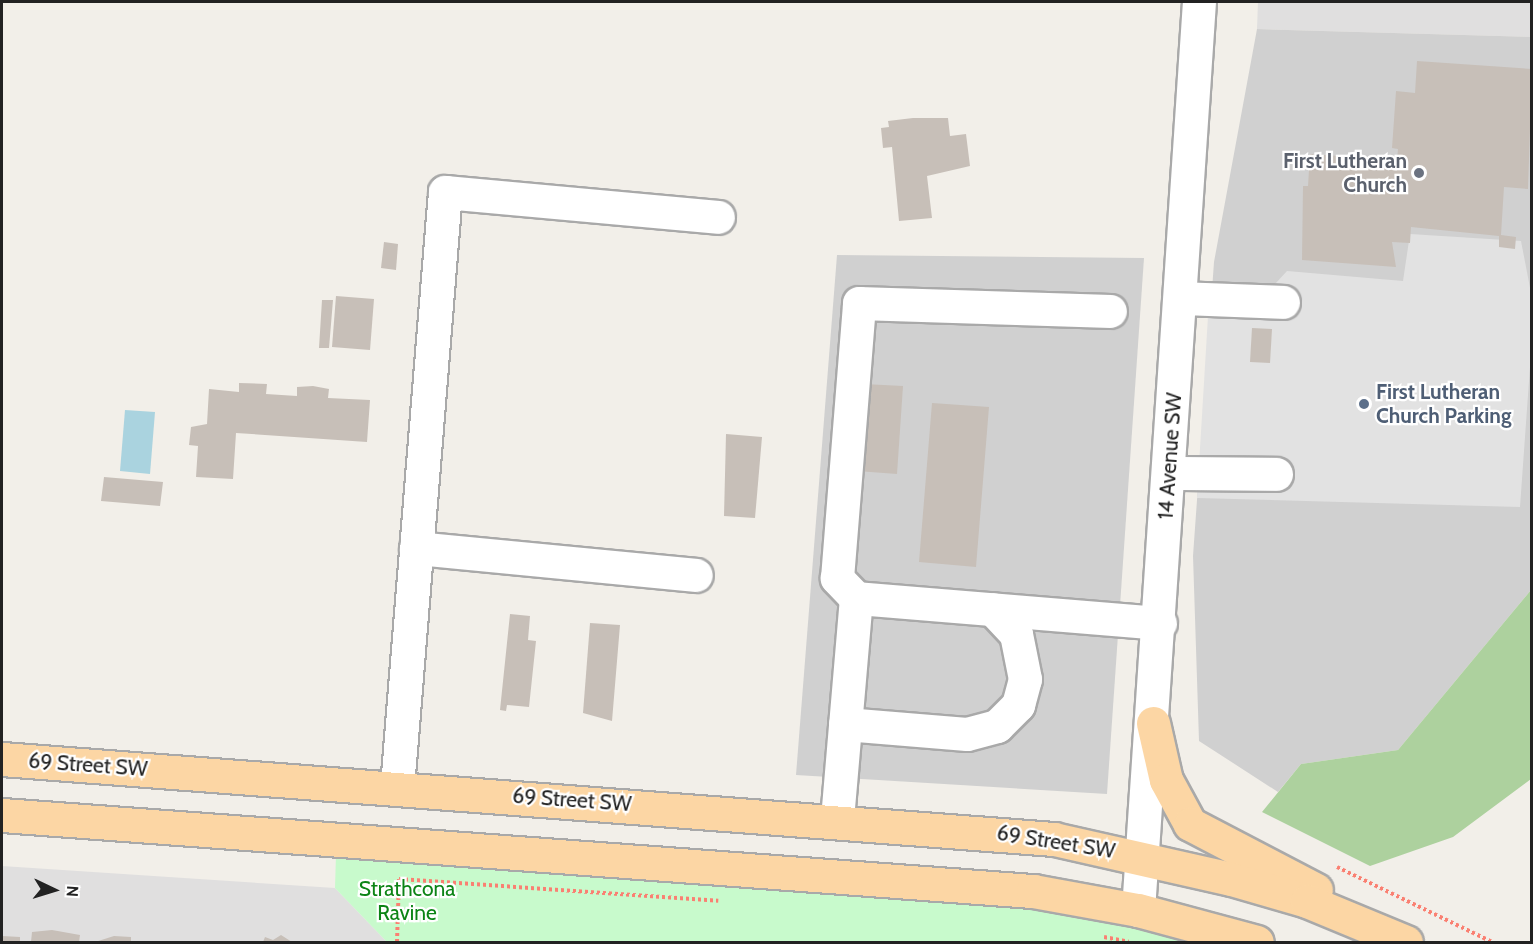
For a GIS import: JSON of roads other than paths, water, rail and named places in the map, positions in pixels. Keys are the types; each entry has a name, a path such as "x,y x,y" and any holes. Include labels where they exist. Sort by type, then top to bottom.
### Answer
{"main road":[{"path":"1153,723 1166,780 1190,824 1319,891 1365,923 1406,942"},
{"name":"69 Street SW","path":"2,759 1019,834 1141,857 1232,879 1365,923"},
{"path":"2,814 951,883 1138,910 1257,942"}],"street":[{"name":"14 Avenue SW","path":"1138,910 1160,623 1199,2"},
{"path":"397,787 445,192 718,218"},
{"path":"1180,298 1283,302"},
{"path":"1110,311 859,303 837,578 856,598 1160,623"},
{"path":"1169,473 1275,474"},
{"path":"416,548 696,575"},
{"path":"837,819 856,598"},
{"path":"845,724 967,734 997,726 1018,705 1025,679 1016,634 993,609"}],"water":[{"path":"125,410 155,412 150,474 120,471"}],"place":[{"name":"First Lutheran Church","path":"1419,173"},
{"name":"First Lutheran Church Parking","path":"1364,404"}],"park label":[{"name":"Strathcona Ravine","path":"407,901"}]}
